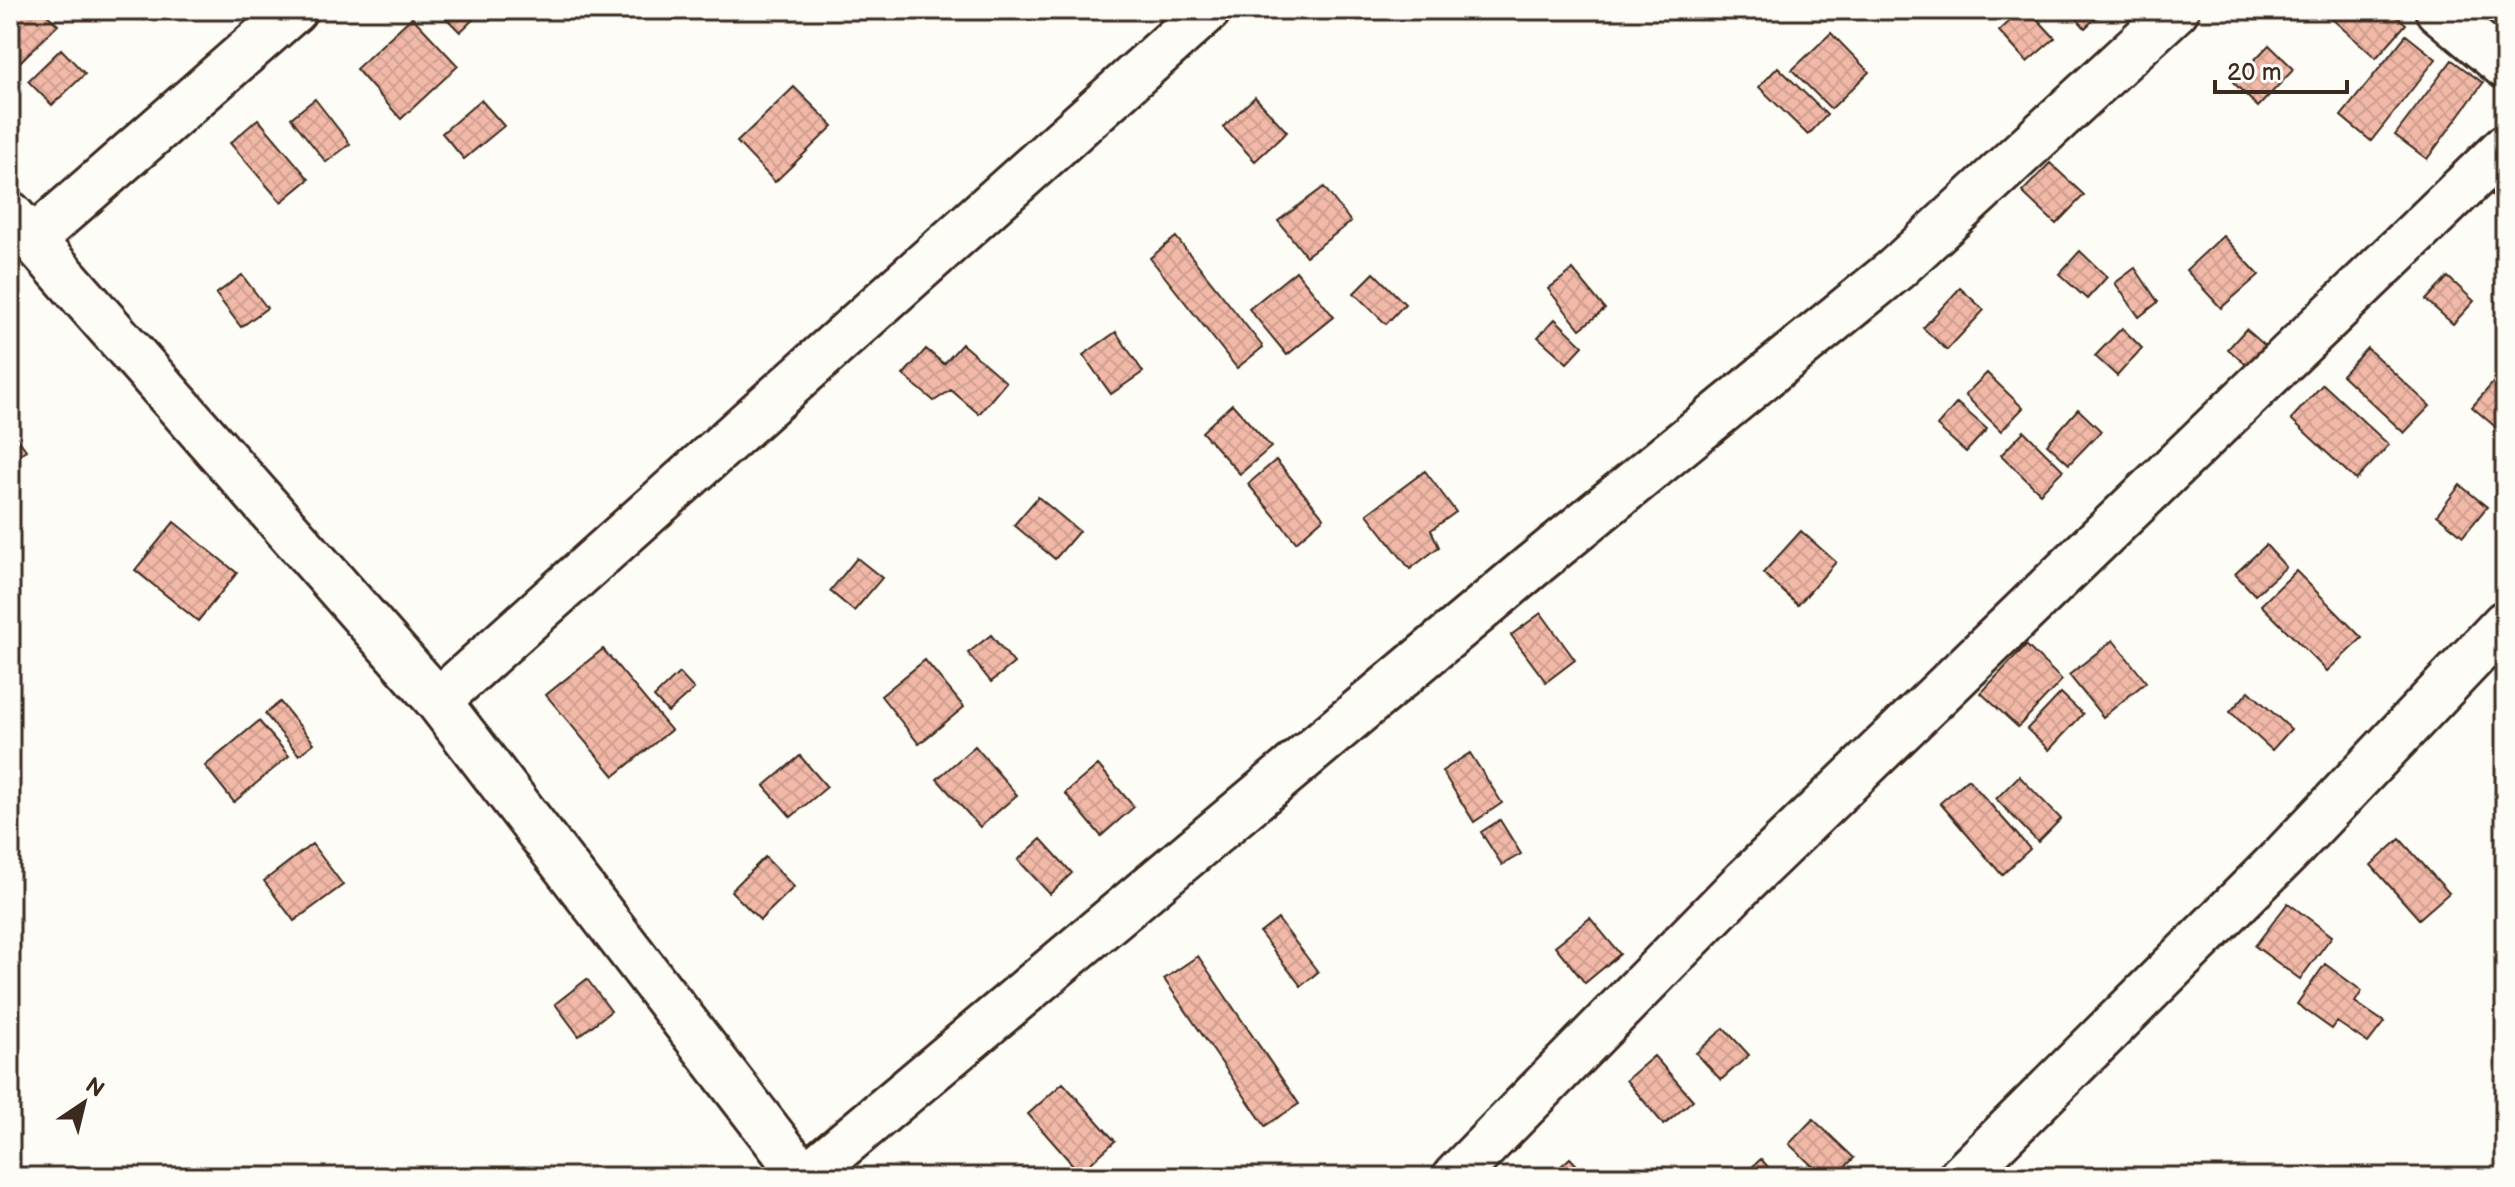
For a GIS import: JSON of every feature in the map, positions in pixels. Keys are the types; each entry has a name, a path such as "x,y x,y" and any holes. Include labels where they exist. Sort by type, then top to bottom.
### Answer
{"street":[{"path":"294,10 21,226 438,701 805,1177 1532,566 1896,269 2176,10"},
{"path":"438,701 1208,10"},
{"path":"2438,10 2505,66"},
{"path":"1455,1177 1744,882 2505,147"},
{"path":"1961,1177 2286,854 2505,623"}],"building":[{"path":"24,10 42,10 58,25 16,66 10,61 10,24"},
{"path":"135,10 155,10 144,20"},
{"path":"438,10 483,10 460,32"},
{"path":"2022,10 2029,10 2055,38 2027,62 1999,31"},
{"path":"2069,10 2104,10 2085,28"},
{"path":"2340,10 2400,10 2395,15 2406,24 2376,58 2332,19"},
{"path":"412,17 458,66 401,119 356,69"},
{"path":"1831,33 1869,72 1831,109 1792,70"},
{"path":"2406,35 2436,59 2371,141 2341,116"},
{"path":"2269,45 2294,69 2258,107 2233,82"},
{"path":"61,49 85,74 52,105 28,81"},
{"path":"2452,60 2483,83 2427,159 2395,135"},
{"path":"1778,67 1827,115 1808,135 1759,87"},
{"path":"794,87 833,126 775,182 737,142"},
{"path":"1255,97 1287,132 1255,161 1223,127"},
{"path":"315,99 350,144 326,162 291,118"},
{"path":"481,100 504,126 464,159 442,133"},
{"path":"258,119 309,179 281,202 230,143"},
{"path":"2505,159 2505,206 2482,187"},
{"path":"2050,163 2084,195 2056,224 2022,192"},
{"path":"1324,187 1351,222 1306,256 1278,221"},
{"path":"2223,236 2259,275 2221,308 2186,270"},
{"path":"1176,237 1263,347 1237,368 1150,258"},
{"path":"2080,251 2107,277 2087,299 2059,274"},
{"path":"2135,268 2158,302 2139,317 2115,283"},
{"path":"1573,270 1605,309 1580,329 1548,289"},
{"path":"1296,271 1334,317 1287,355 1249,309"},
{"path":"1374,273 1405,304 1386,324 1354,293"},
{"path":"242,275 267,308 241,327 216,294"},
{"path":"2448,277 2474,301 2453,324 2426,300"},
{"path":"1960,288 1984,310 1947,350 1923,328"},
{"path":"1555,319 1583,346 1567,363 1538,337"},
{"path":"2122,328 2142,348 2117,376 2095,356"},
{"path":"2246,329 2269,349 2251,369 2228,349"},
{"path":"1116,332 1143,372 1111,394 1083,355"},
{"path":"962,344 1006,382 979,414 951,390 934,401 903,375 926,349 944,364"},
{"path":"2367,348 2430,406 2404,433 2342,375"},
{"path":"2505,369 2505,435 2472,407"},
{"path":"1987,373 2023,408 2001,431 1965,395"},
{"path":"2323,384 2389,445 2356,480 2291,419"},
{"path":"1957,403 1987,429 1966,452 1937,426"},
{"path":"1232,404 1271,447 1240,474 1202,432"},
{"path":"2078,409 2101,431 2069,464 2047,444"},
{"path":"10,428 26,450 10,461"},
{"path":"2024,431 2063,470 2040,493 2001,455"},
{"path":"1276,460 1324,518 1296,542 1248,484"},
{"path":"1425,471 1456,512 1431,530 1439,547 1410,569 1367,514"},
{"path":"2460,485 2487,507 2463,536 2437,515"},
{"path":"1038,497 1079,531 1055,559 1014,525"},
{"path":"174,522 237,573 198,621 135,570"},
{"path":"1801,531 1836,562 1798,605 1763,573"},
{"path":"2266,545 2286,567 2255,595 2235,574"},
{"path":"857,558 882,578 854,611 830,591"},
{"path":"2296,571 2362,638 2327,671 2261,605"},
{"path":"1541,613 1575,660 1546,682 1511,635"},
{"path":"991,635 1014,663 991,682 968,653"},
{"path":"2113,640 2146,682 2103,717 2069,675"},
{"path":"2026,645 2062,680 2018,727 1981,693"},
{"path":"603,649 671,730 614,776 546,695"},
{"path":"925,660 964,707 919,744 881,696"},
{"path":"679,673 694,689 668,712 654,697"},
{"path":"2249,691 2291,729 2272,750 2230,712"},
{"path":"2061,693 2083,714 2049,750 2027,729"},
{"path":"280,702 314,743 299,755 265,714"},
{"path":"259,721 289,756 234,802 205,766"},
{"path":"975,746 1017,795 980,827 937,779"},
{"path":"1470,753 1502,803 1474,822 1442,771"},
{"path":"800,756 827,787 791,817 764,786"},
{"path":"1098,765 1134,807 1101,836 1065,793"},
{"path":"2019,776 2061,819 2038,842 1996,799"},
{"path":"1968,779 2030,849 2002,875 1940,803"},
{"path":"1500,820 1521,854 1502,865 1481,832"},
{"path":"1041,839 1072,873 1050,894 1018,860"},
{"path":"2400,839 2449,893 2419,919 2371,865"},
{"path":"312,844 343,885 294,921 264,881"},
{"path":"765,857 794,887 760,920 731,891"},
{"path":"2288,903 2332,936 2300,979 2255,946"},
{"path":"1590,918 1620,954 1585,983 1555,946"},
{"path":"1278,919 1318,972 1301,986 1260,933"},
{"path":"1198,956 1299,1104 1265,1126 1164,979"},
{"path":"2325,964 2362,991 2355,1002 2384,1022 2368,1043 2337,1022 2332,1029 2297,1004"},
{"path":"587,979 611,1011 579,1036 555,1004"},
{"path":"1724,1028 1749,1055 1721,1080 1696,1053"},
{"path":"1654,1056 1693,1100 1664,1125 1626,1080"},
{"path":"1063,1083 1115,1141 1080,1173 1028,1114"},
{"path":"1813,1119 1854,1158 1835,1177 1824,1177 1789,1144"},
{"path":"1570,1158 1588,1177 1549,1177"},
{"path":"1761,1159 1777,1177 1741,1177"}]}
